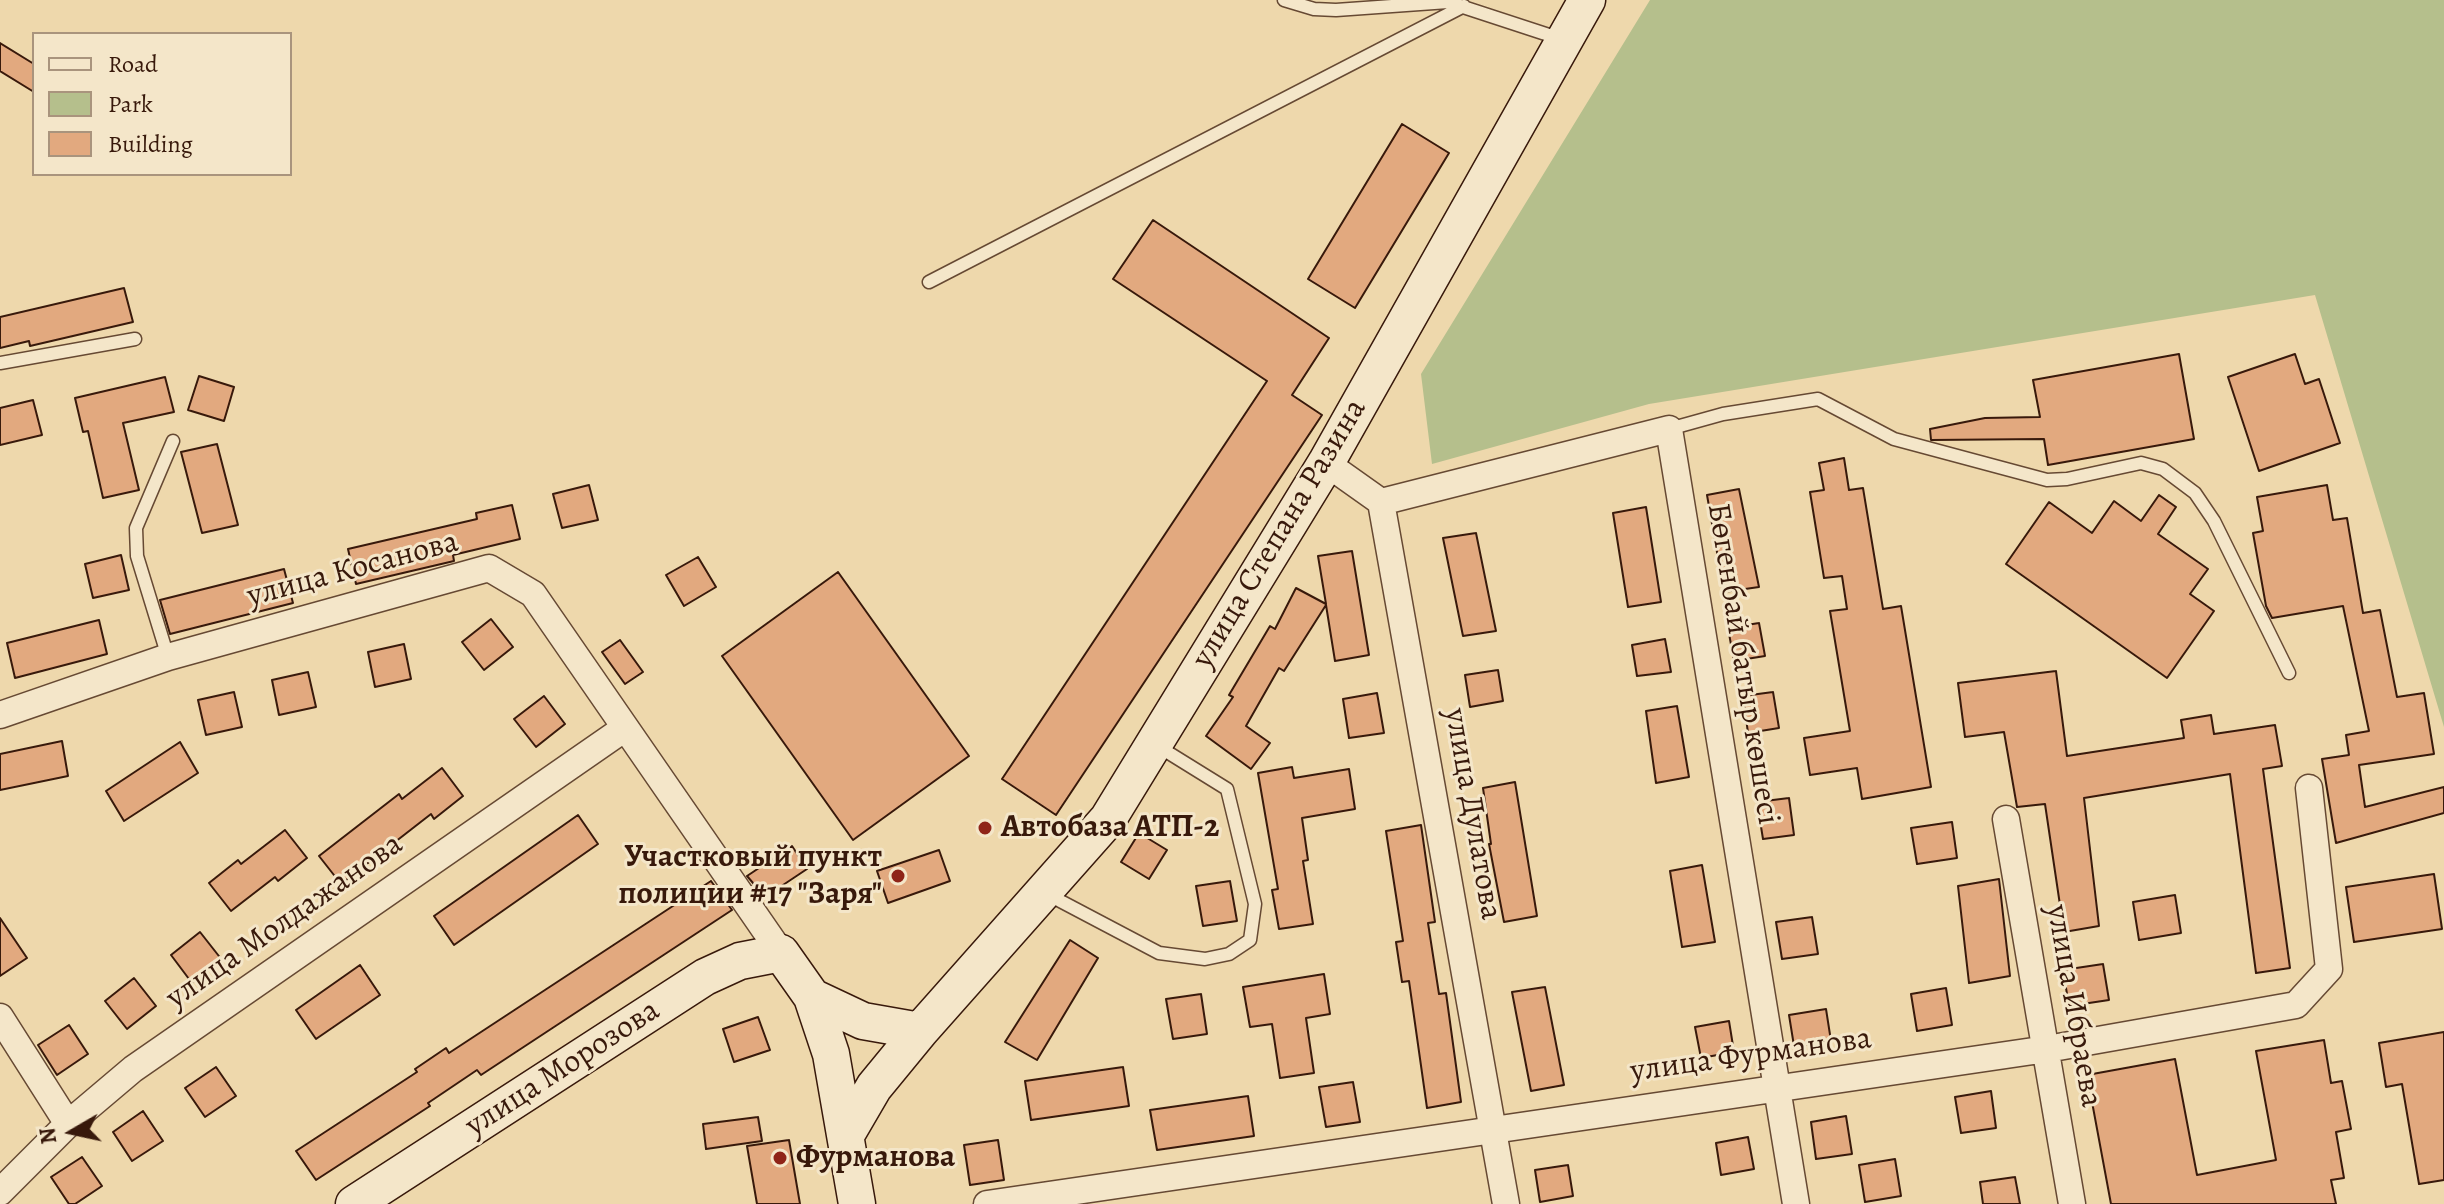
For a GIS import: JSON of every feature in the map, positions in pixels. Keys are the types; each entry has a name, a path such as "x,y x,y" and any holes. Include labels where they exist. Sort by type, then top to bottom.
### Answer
{"main road":[{"name":"улица Степана Разина","path":"846,1135 874,1087 920,1031 1108,819 1326,463 1587,0"},
{"path":"781,953 812,997 831,1054 857,1204"},
{"name":"улица Морозова","path":"354,1204 705,977 740,961 781,953"},
{"path":"812,997 863,1021 920,1031"}],"street":[{"path":"1326,463 1381,502 1669,429"},
{"name":"Бөгенбай батыр көшесі","path":"1669,429 1796,1204"},
{"name":"улица Дулатова","path":"1381,502 1506,1204"},
{"name":"улица Косанова","path":"0,715 168,657 489,568 533,594 781,953"},
{"name":"улица Молдажанова","path":"4,1195 68,1124 133,1069 625,728"},
{"name":"улица Фурманова","path":"987,1204 2047,1049 2296,1005 2329,969 2309,788"},
{"name":"улица Ибраева","path":"2006,819 2072,1204"},
{"path":"0,1017 68,1124"}],"lane":[{"path":"1284,0 1314,9 1336,10 1448,2 1564,40"},
{"path":"929,282 1464,6"},
{"path":"0,363 135,339"},
{"path":"1669,429 1723,414 1818,399 1894,439 2047,480 2067,479 2141,463 2163,469 2195,493 2214,521 2289,673"},
{"path":"168,657 137,556 136,528 173,441"},
{"path":"1044,892 1159,953 1205,959 1229,954 1250,940 1255,904 1227,789 1154,743"}],"green space":[{"path":"1650,0 2444,0 2444,727 2315,295 1649,404 1432,464 1421,374"}],"building":[{"path":"0,43 32,63 32,91 0,71"},
{"path":"1402,124 1449,153 1355,308 1308,279"},
{"path":"1153,220 1329,338 1292,395 1322,415 1056,815 1002,779 1267,381 1113,279"},
{"path":"124,288 133,322 30,346 29,341 0,348 0,317"},
{"path":"2179,354 2194,439 2048,465 2044,439 1931,440 1930,429 1985,418 2040,417 2033,380"},
{"path":"2295,354 2305,384 2319,379 2340,443 2259,471 2228,377"},
{"path":"199,376 234,387 224,421 188,410"},
{"path":"165,377 174,412 123,423 139,490 103,498 88,431 83,432 75,398"},
{"path":"33,400 42,435 0,445 0,408"},
{"path":"217,444 238,525 202,533 181,452"},
{"path":"1844,458 1849,490 1863,488 1883,609 1901,606 1931,787 1862,799 1857,768 1810,775 1804,738 1850,731 1830,611 1847,609 1842,576 1824,578 1810,492 1824,490 1819,463"},
{"path":"589,485 598,520 562,528 553,494"},
{"path":"2327,485 2333,520 2347,518 2363,613 2380,610 2397,697 2424,693 2434,754 2359,765 2365,807 2444,787 2444,813 2336,843 2322,759 2349,755 2346,735 2369,731 2343,606 2272,618 2266,606 2253,533 2263,531 2257,497"},
{"path":"1739,489 1759,587 1724,592 1707,495"},
{"path":"2159,495 2176,507 2158,534 2208,569 2190,594 2214,611 2167,678 2006,564 2049,502 2092,533 2114,501 2141,521"},
{"path":"512,505 520,539 453,555 454,561 356,584 348,549 477,519 476,513"},
{"path":"1646,507 1661,602 1628,607 1613,513"},
{"path":"1476,533 1496,631 1463,636 1443,538"},
{"path":"1352,551 1369,655 1335,661 1326,605 1284,671 1279,668 1246,726 1270,743 1251,769 1206,736 1233,697 1229,695 1270,626 1275,629 1296,588 1326,604 1318,556"},
{"path":"121,555 129,590 93,598 85,564"},
{"path":"698,557 716,587 684,606 666,575"},
{"path":"284,569 293,603 170,634 160,600"},
{"path":"838,572 969,756 853,840 722,656"},
{"path":"491,619 513,647 484,670 462,642"},
{"path":"99,620 107,654 15,678 7,643"},
{"path":"1759,623 1765,656 1734,661 1728,628"},
{"path":"1665,639 1671,672 1637,676 1632,645"},
{"path":"620,640 643,672 625,684 602,652"},
{"path":"404,644 411,679 375,687 368,652"},
{"path":"1498,670 1503,701 1470,707 1465,675"},
{"path":"2056,671 2067,756 2184,738 2181,720 2211,715 2214,734 2275,725 2282,766 2263,769 2290,968 2256,973 2230,774 2084,798 2099,926 2064,932 2045,804 2017,807 2004,732 1965,737 1958,683"},
{"path":"308,672 316,707 279,715 272,680"},
{"path":"234,692 242,727 206,735 198,700"},
{"path":"1773,692 1779,728 1748,733 1743,696"},
{"path":"1377,693 1384,733 1349,738 1343,699"},
{"path":"544,696 565,724 536,747 514,719"},
{"path":"1677,706 1689,777 1656,783 1646,711"},
{"path":"62,741 68,776 0,790 0,754"},
{"path":"180,742 198,773 124,821 106,791"},
{"path":"1292,767 1294,778 1349,769 1355,809 1302,818 1308,860 1303,861 1313,924 1279,929 1272,890 1278,889 1258,773"},
{"path":"442,768 463,796 434,819 431,814 341,884 319,856 399,794 402,799"},
{"path":"1515,782 1537,916 1504,922 1489,844 1483,788"},
{"path":"1789,798 1794,835 1763,839 1757,802"},
{"path":"578,815 598,844 454,945 434,916"},
{"path":"1952,822 1957,858 1917,864 1911,828"},
{"path":"1421,825 1435,922 1428,923 1439,994 1446,993 1461,1102 1427,1108 1409,981 1402,982 1396,942 1403,941 1386,831"},
{"path":"285,830 307,858 278,881 275,877 231,911 209,883 238,860 241,864"},
{"path":"1139,833 1167,850 1149,879 1121,862"},
{"path":"792,846 807,869 765,897 747,876"},
{"path":"939,850 950,881 888,903 877,871"},
{"path":"1702,865 1715,942 1682,947 1670,871"},
{"path":"2434,874 2442,929 2354,942 2346,887"},
{"path":"1999,879 2010,976 1969,983 1958,886"},
{"path":"711,881 732,910 481,1075 477,1070 428,1103 430,1106 316,1180 296,1151 417,1072 415,1069 446,1048 449,1053"},
{"path":"1230,881 1237,921 1203,926 1196,886"},
{"path":"2175,895 2181,933 2139,940 2133,902"},
{"path":"1812,917 1818,954 1782,959 1776,922"},
{"path":"0,918 27,958 0,976"},
{"path":"200,932 222,960 192,983 171,955"},
{"path":"1070,940 1098,958 1037,1060 1005,1042"},
{"path":"2103,964 2109,1000 2069,1006 2063,970"},
{"path":"360,965 380,995 316,1039 296,1010"},
{"path":"1324,974 1330,1014 1306,1018 1314,1073 1280,1078 1272,1024 1250,1027 1243,987"},
{"path":"134,978 156,1006 127,1029 105,1001"},
{"path":"1545,987 1564,1085 1531,1091 1512,992"},
{"path":"1946,988 1952,1025 1917,1031 1911,994"},
{"path":"1201,994 1207,1034 1173,1039 1166,999"},
{"path":"1826,1009 1831,1041 1794,1046 1789,1015"},
{"path":"758,1017 770,1050 734,1062 723,1029"},
{"path":"1729,1021 1734,1052 1701,1058 1695,1027"},
{"path":"69,1025 88,1054 57,1075 38,1045"},
{"path":"2444,1032 2444,1180 2419,1184 2402,1084 2386,1087 2379,1043"},
{"path":"2324,1040 2331,1083 2342,1081 2351,1129 2336,1132 2344,1178 2331,1180 2336,1204 2111,1204 2087,1075 2175,1059 2197,1175 2276,1160 2256,1051"},
{"path":"216,1067 236,1096 205,1117 185,1088"},
{"path":"1123,1067 1129,1106 1031,1120 1025,1081"},
{"path":"1353,1082 1360,1122 1326,1127 1319,1087"},
{"path":"1991,1091 1996,1128 1961,1133 1955,1097"},
{"path":"1248,1096 1254,1136 1157,1150 1150,1110"},
{"path":"143,1111 163,1141 132,1161 113,1132"},
{"path":"1846,1116 1852,1154 1816,1159 1811,1122"},
{"path":"758,1117 762,1141 706,1149 703,1124"},
{"path":"1748,1137 1754,1169 1721,1175 1716,1143"},
{"name":"Фурманова","path":"789,1140 800,1204 757,1204 747,1146"},
{"name":"Фурманова","path":"998,1140 1004,1180 970,1185 964,1145"},
{"path":"82,1157 102,1186 75,1204 69,1204 51,1177"},
{"path":"1895,1159 1901,1196 1865,1202 1859,1165"},
{"path":"1568,1165 1573,1196 1540,1202 1535,1170"},
{"path":"2015,1177 2020,1204 1983,1204 1980,1182"}],"place":[{"name":"Автобаза АТП-2","path":"985,828"},
{"name":"Участковый пункт полиции #17 \"Заря\"","path":"898,876"},
{"name":"Фурманова","path":"780,1158"}]}
